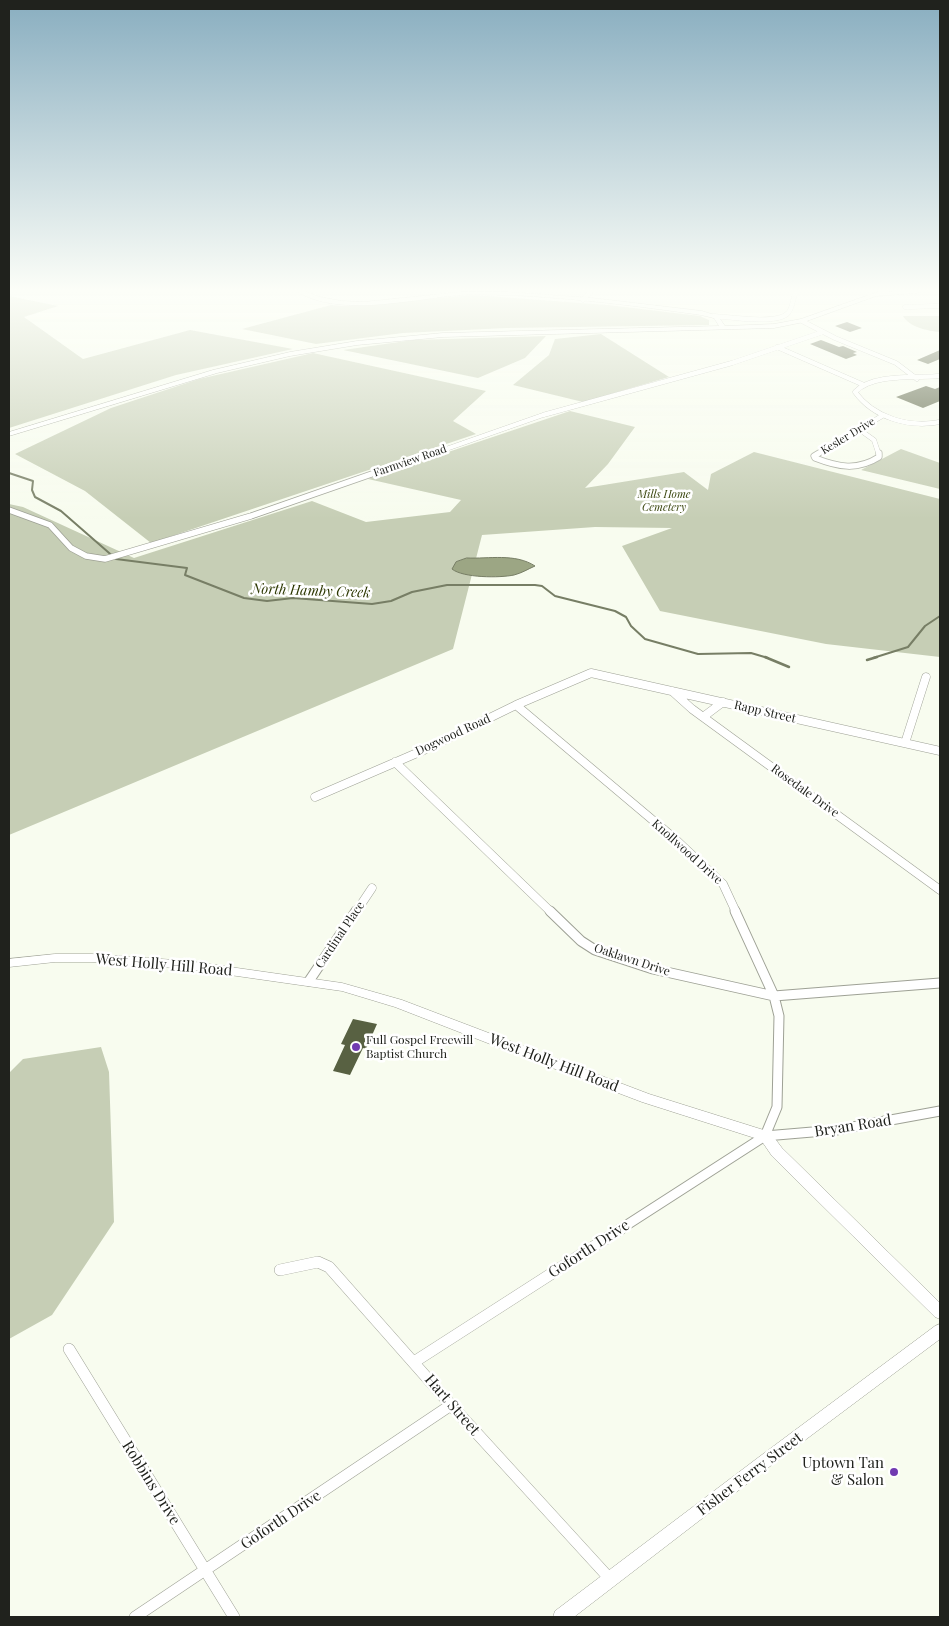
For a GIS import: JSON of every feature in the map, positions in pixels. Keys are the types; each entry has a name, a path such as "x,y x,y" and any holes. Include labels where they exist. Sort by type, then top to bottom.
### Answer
{"street":[{"path":"9,434 214,371 235,367"},
{"name":"Farmview Road","path":"9,510 50,525 71,548 86,556 99,559 112,558 251,516 543,415 718,367"},
{"path":"823,367 864,385"},
{"path":"901,367 917,379"},
{"path":"940,376 886,380 864,385 856,390 856,395 882,416 918,424 940,422"},
{"name":"Kesler Drive","path":"860,430 874,440 878,448 879,457 875,460 860,466 847,468 814,456 882,416"},
{"name":"Rapp Street","path":"591,673 940,751"},
{"name":"Dogwood Road","path":"315,797 516,705 591,673"},
{"path":"905,743 926,677"},
{"name":"Rosedale Drive","path":"672,691 680,699 940,890"},
{"path":"703,716 722,702"},
{"name":"Knollwood Drive","path":"516,705 688,850 724,884 774,996 780,1016 777,1107 765,1136"},
{"name":"Oaklawn Drive","path":"395,762 582,941 595,950 653,969 774,996 940,983"},
{"name":"Cardinal Place","path":"309,981 372,888"},
{"name":"West Holly Hill Road","path":"9,963 55,958 92,958 188,966 342,987 390,1000 524,1053 646,1098 765,1136"},
{"name":"Bryan Road","path":"765,1136 836,1130 940,1111"},
{"path":"765,1136 777,1152 940,1312"},
{"name":"Goforth Drive","path":"414,1362 765,1136"},
{"name":"Hart Street","path":"280,1270 318,1262 329,1267 451,1405 611,1580"},
{"name":"Fisher Ferry Street","path":"570,1615 611,1580 764,1462 940,1331"},
{"name":"Robbins Drive","path":"69,1350 234,1617"},
{"name":"Goforth Drive","path":"135,1617 451,1405"}],"green space":[{"path":"9,367 213,367 176,375 9,428"},
{"path":"252,367 376,367 486,391 453,421 476,434 151,543 85,491 15,454 111,408 199,379"},
{"path":"424,367 504,367 478,378"},
{"path":"535,367 653,367 669,377 583,402 513,385"},
{"name":"Mills Home Cemetery","path":"570,411 635,427 608,464 585,488 684,472 708,490 711,474 754,452 940,499 940,657 826,644 660,611 622,546 672,528 595,527 482,535 453,649 9,835 9,504 23,507 134,558 312,501 366,522 450,512 461,500 368,479"},
{"path":"901,449 940,463 940,489 861,470"},
{"path":"101,1047 109,1072 114,1222 52,1315 9,1339 9,1073 23,1059"}],"shaded area":[{"path":"467,558 519,559 535,566 517,574 500,577 473,576 452,569 456,562"}],"building":[{"path":"926,386 935,389 940,387 940,401 923,408 896,397"},
{"name":"Full Gospel Freewill Baptist Church","path":"353,1019 377,1024 366,1049 363,1048 350,1075 333,1071 345,1045 341,1044"}],"waterway":[{"name":"North Hamby Creek","path":"9,473 33,481 32,490 35,497 61,511 116,559 187,568 185,575 244,598 267,601 293,598 372,604 391,601 412,592 447,585 535,585 542,586 555,596 615,611 626,617 631,626 645,639 698,654 751,653 766,657"},
{"name":"North Hamby Creek","path":"873,658 908,647 925,626 940,616"},
{"name":"North Hamby Creek","path":"766,657 789,667"},
{"name":"North Hamby Creek","path":"867,660 877,657"}],"place":[{"name":"Full Gospel Freewill Baptist Church","path":"356,1047"},
{"name":"Uptown Tan & Salon","path":"894,1472"}]}
